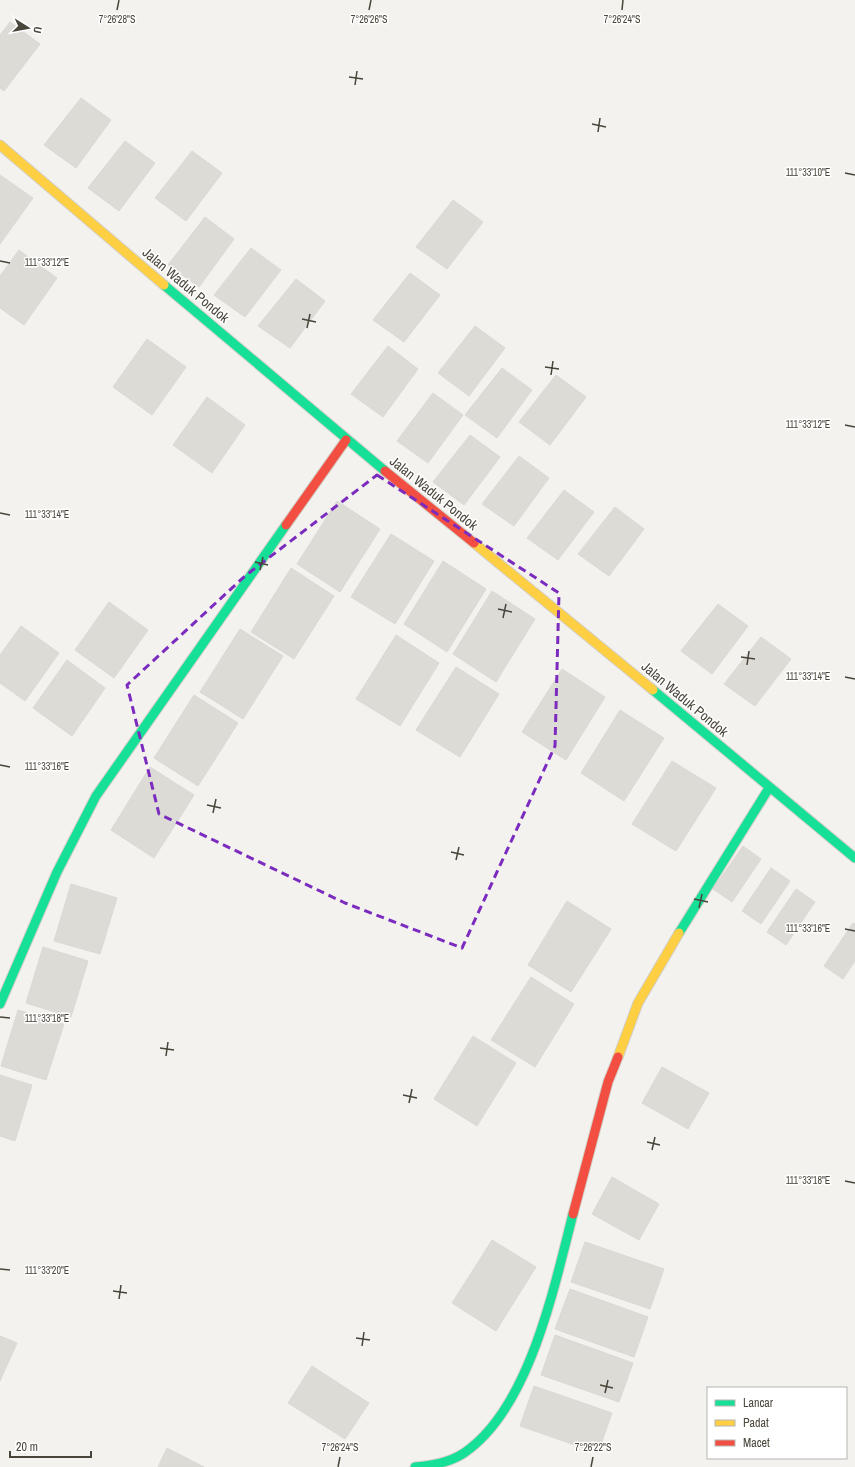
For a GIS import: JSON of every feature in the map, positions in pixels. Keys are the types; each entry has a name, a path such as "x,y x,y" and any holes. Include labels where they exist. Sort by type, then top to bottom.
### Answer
{"street":[{"name":"Jalan Waduk Pondok","path":"0,144 346,440 552,605 769,788 855,858"},
{"path":"0,1004 57,872 96,796 346,440"},
{"path":"415,1467 440,1464 464,1453 494,1425 524,1376 534,1352 559,1268 608,1082 638,1003 660,962 769,788"}],"highlighted area":[{"path":"377,475 559,593 555,746 462,948 345,903 159,814 127,685 245,576"}],"building":[{"path":"10,22 40,44 4,91 0,88 0,35"},
{"path":"81,98 111,120 76,168 44,145"},
{"path":"125,141 155,163 119,211 88,188"},
{"path":"192,151 222,173 186,221 155,198"},
{"path":"0,175 33,198 0,244"},
{"path":"453,200 483,222 447,269 416,247"},
{"path":"205,217 234,239 199,287 168,265"},
{"path":"251,248 281,270 245,317 214,295"},
{"path":"19,250 57,278 24,325 0,308 0,276"},
{"path":"410,273 440,295 404,342 373,320"},
{"path":"296,279 325,301 290,348 258,326"},
{"path":"475,326 505,348 469,396 438,373"},
{"path":"147,339 186,367 152,415 113,387"},
{"path":"388,346 418,369 383,417 351,394"},
{"path":"502,368 532,390 497,438 465,415"},
{"path":"556,375 586,397 550,445 519,422"},
{"path":"433,393 463,415 428,463 397,441"},
{"path":"207,397 245,425 212,473 173,445"},
{"path":"470,435 500,457 464,505 433,482"},
{"path":"519,456 549,478 514,526 482,504"},
{"path":"564,490 594,512 558,560 527,538"},
{"path":"337,501 380,529 340,592 297,564"},
{"path":"615,507 644,529 609,576 578,554"},
{"path":"391,534 434,561 395,624 351,597"},
{"path":"443,561 486,589 447,652 404,624"},
{"path":"291,568 334,596 294,659 251,632"},
{"path":"492,591 535,619 496,682 453,654"},
{"path":"109,602 148,630 114,678 75,650"},
{"path":"718,604 748,626 712,674 681,651"},
{"path":"21,626 59,653 25,701 0,683 0,655"},
{"path":"240,629 283,656 243,719 200,692"},
{"path":"396,635 439,663 400,726 356,699"},
{"path":"761,637 791,659 755,706 724,684"},
{"path":"67,660 105,688 72,736 33,708"},
{"path":"456,667 499,694 460,757 416,730"},
{"path":"562,669 605,697 566,760 522,732"},
{"path":"194,695 238,723 198,786 154,758"},
{"path":"620,710 664,738 624,801 581,773"},
{"path":"672,761 716,788 676,851 632,824"},
{"path":"150,767 194,795 154,858 111,830"},
{"path":"743,846 761,859 732,902 713,889"},
{"path":"771,868 790,881 761,924 742,911"},
{"path":"71,884 117,898 100,954 54,941"},
{"path":"796,889 815,902 786,945 767,932"},
{"path":"567,901 611,929 571,992 528,965"},
{"path":"853,923 855,924 855,961 843,979 824,966"},
{"path":"43,947 88,961 71,1017 26,1003"},
{"path":"531,977 574,1004 535,1067 491,1040"},
{"path":"18,1010 64,1024 46,1080 1,1066"},
{"path":"473,1036 516,1063 477,1126 434,1099"},
{"path":"662,1067 709,1093 688,1129 642,1103"},
{"path":"0,1075 32,1085 15,1141 0,1136"},
{"path":"612,1177 659,1204 639,1240 592,1214"},
{"path":"492,1240 536,1267 496,1331 452,1303"},
{"path":"585,1242 664,1269 650,1309 571,1282"},
{"path":"570,1289 648,1317 634,1357 555,1329"},
{"path":"555,1335 633,1363 619,1402 541,1375"},
{"path":"0,1336 17,1343 0,1381"},
{"path":"312,1366 369,1403 345,1439 288,1403"},
{"path":"534,1386 612,1413 598,1453 520,1426"},
{"path":"167,1448 204,1467 158,1467"}],"traffic: fast":[{"path":"164,285 385,471"},
{"path":"0,1004 57,872 96,796 286,525"},
{"path":"653,690 855,858"},
{"path":"679,933 769,788"},
{"path":"415,1467 446,1461 464,1453 487,1433 506,1407 522,1377 548,1310 573,1214"}],"traffic: slow":[{"path":"0,145 164,285"},
{"path":"474,543 653,690"},
{"path":"618,1057 638,1003 679,933"}],"traffic: jam":[{"path":"286,525 346,440"},
{"path":"385,471 474,543"},
{"path":"573,1214 608,1082 618,1057"}]}
